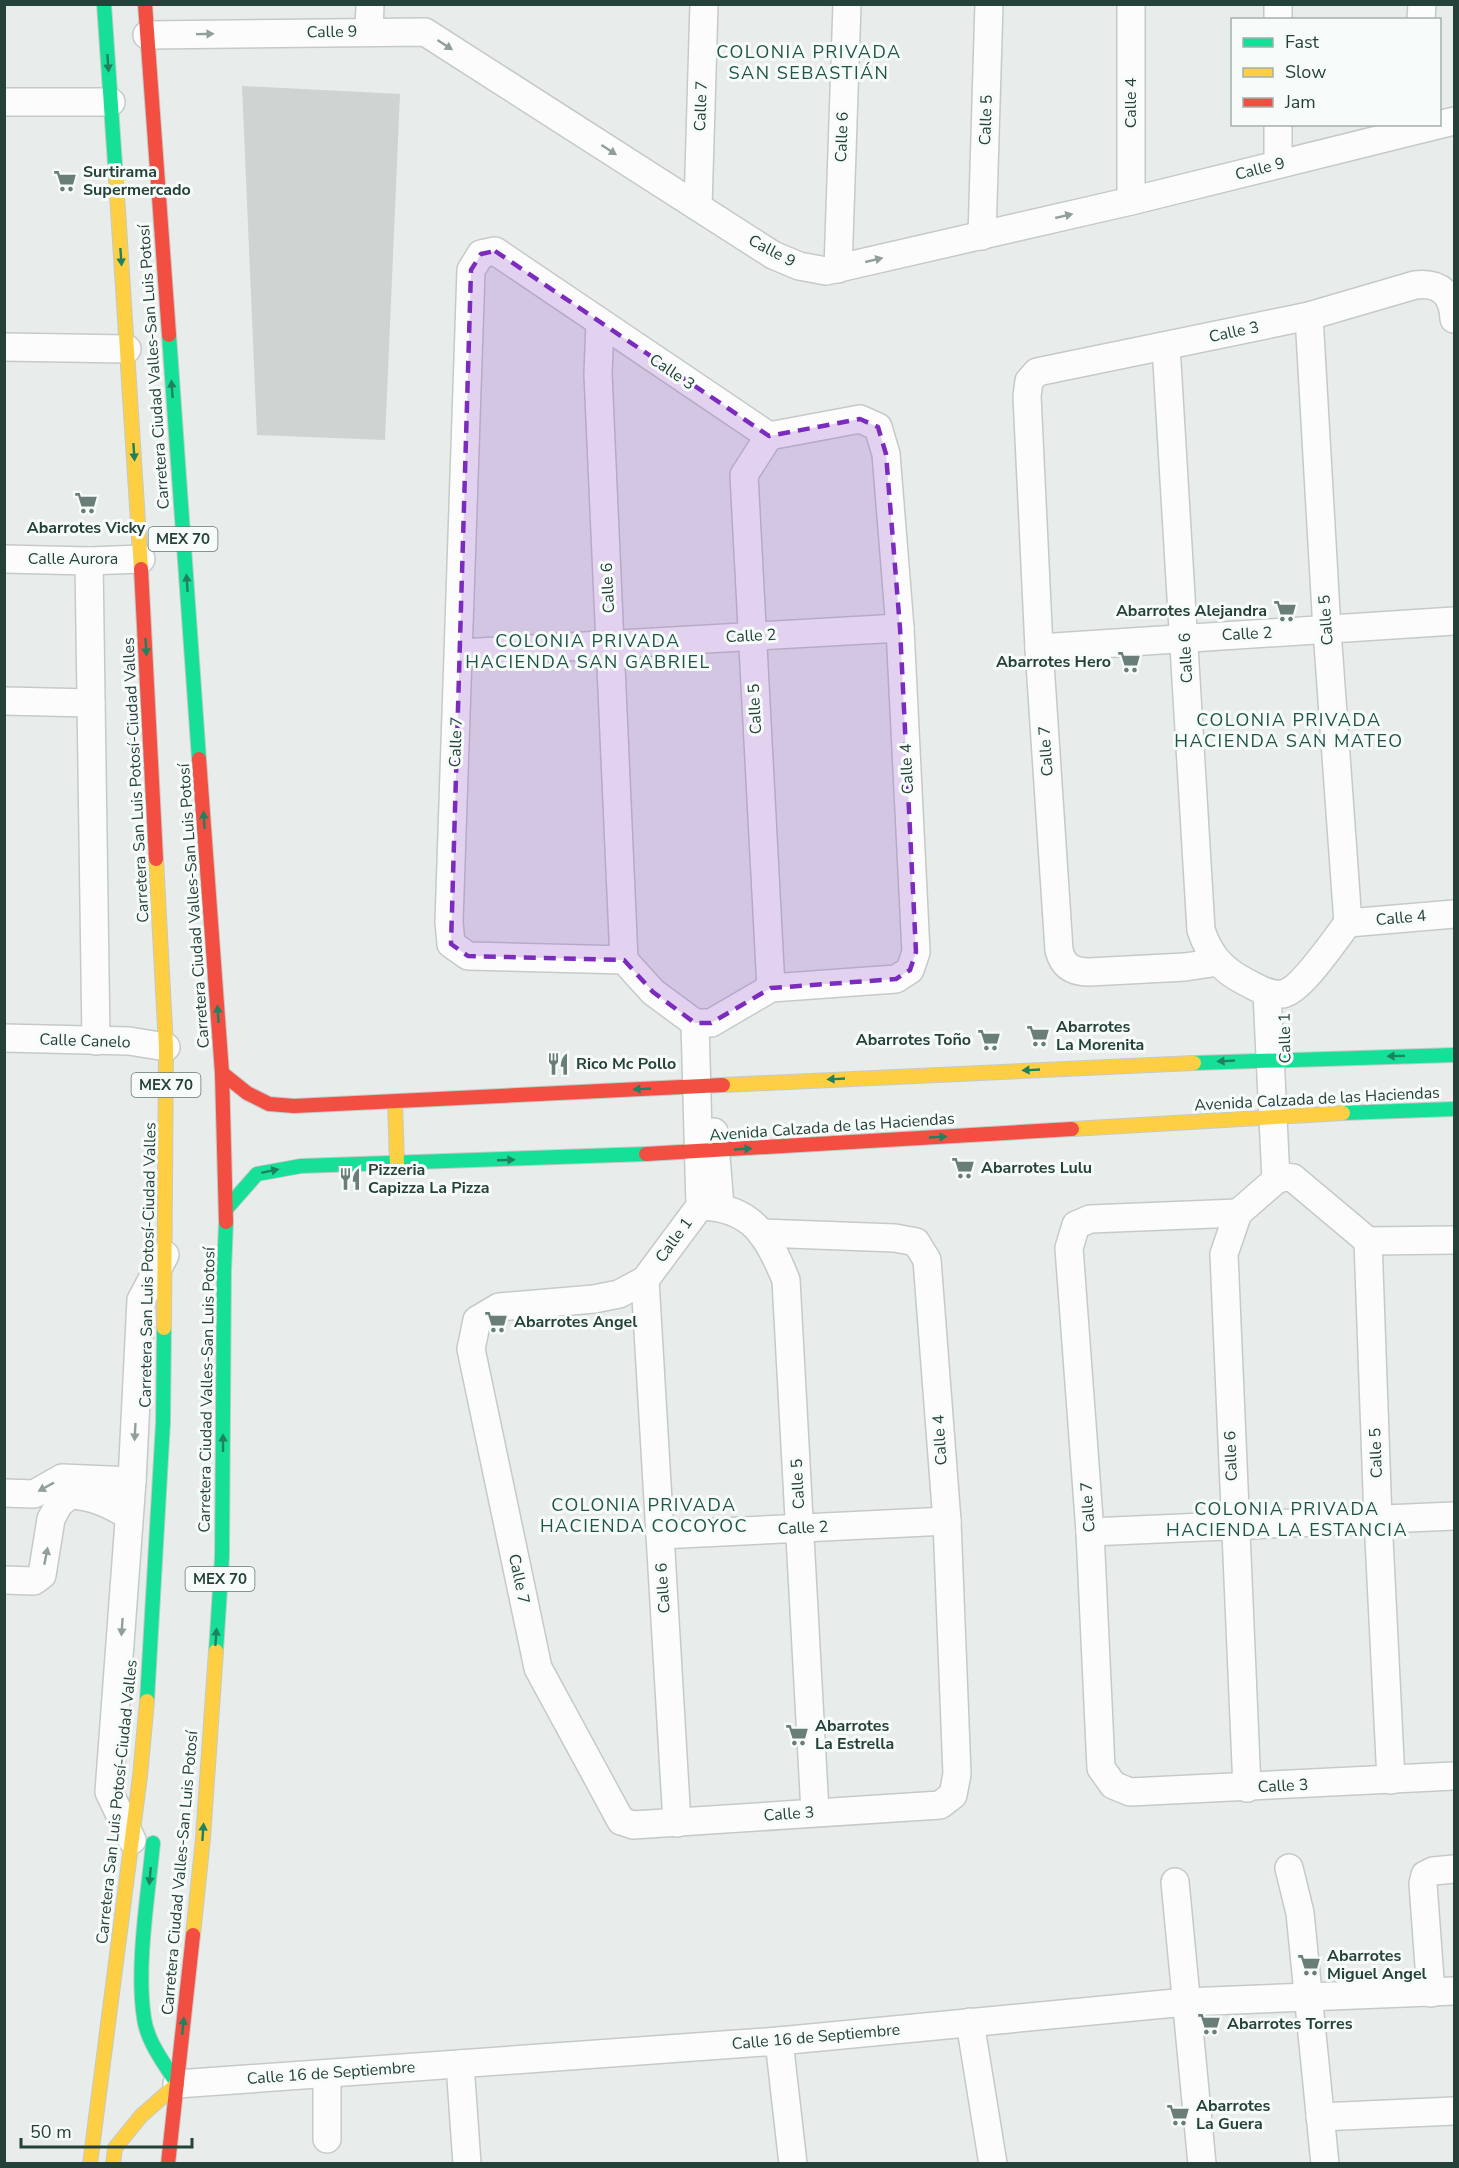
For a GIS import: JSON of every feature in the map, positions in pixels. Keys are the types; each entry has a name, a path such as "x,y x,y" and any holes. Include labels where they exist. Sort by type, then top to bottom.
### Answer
{"main road":[{"name":"Carretera San Luis Potosí-Ciudad Valles","path":"90,2163 143,1833 163,1422 165,1254 166,1047 141,559 105,4"},
{"name":"Carretera Ciudad Valles-San Luis Potosí","path":"145,4 222,1073 227,1208 224,1271 222,1557 203,1838 168,2163"},
{"path":"222,1073 247,1093 269,1104 294,1106 1277,1059 1455,1054"},
{"path":"395,1102 397,1164"},
{"name":"Avenida Calzada de las Haciendas","path":"227,1208 257,1174 301,1166 706,1151 1280,1116 1455,1109"},
{"path":"148,1695 157,1710 159,1722"},
{"path":"113,2163 116,2148 141,2116 177,2084 156,2050 144,2020 143,1833"}],"street":[{"path":"369,32 370,4"},
{"name":"Calle 7","path":"698,207 704,4"},
{"name":"Calle 6","path":"838,269 847,4"},
{"name":"Calle 5","path":"982,236 989,4"},
{"name":"Calle 4","path":"1131,4 1131,201"},
{"name":"Calle 9","path":"147,35 425,32 782,259 798,266 826,271 1131,201 1418,127"},
{"path":"4,102 111,102"},
{"path":"1278,126 1278,164"},
{"name":"Calle 3","path":"481,254 495,252 769,436"},
{"name":"Calle 7","path":"481,254 471,270 460,653 449,922 451,944 468,956 624,960"},
{"name":"Calle 3","path":"1029,381 1036,372 1309,316 1415,285 1428,284 1440,288 1449,297 1455,319"},
{"name":"Calle 5","path":"1309,316 1327,630 1348,923"},
{"name":"Calle 6","path":"600,324 598,374 624,960"},
{"name":"Calle 6","path":"1166,346 1201,930 1207,949 1218,962 1237,977 1276,993"},
{"path":"4,347 127,349"},
{"name":"Calle 7","path":"1029,381 1027,396 1039,648 1059,950 1062,960 1077,972 1185,967 1218,962"},
{"name":"Calle 4","path":"769,436 860,419 878,427 886,454 900,628 916,952 910,970 896,979 771,988"},
{"name":"Calle 5","path":"769,436 744,475 771,988"},
{"name":"Calle Aurora","path":"4,559 89,561 141,559"},
{"path":"89,561 96,1041"},
{"name":"Calle 2","path":"1039,648 1455,621"},
{"name":"Calle 2","path":"460,653 900,628"},
{"path":"4,700 91,703"},
{"name":"Calle 4","path":"1348,923 1455,914"},
{"name":"Calle 1","path":"1285,1179 1277,1059 1276,993 1299,986 1348,923"},
{"path":"624,960 653,992 703,1023 771,988"},
{"name":"Calle 1","path":"477,1320 499,1307 594,1299 619,1294 645,1280 710,1206 706,1151 703,1023"},
{"name":"Calle Canelo","path":"4,1038 129,1041 166,1047"},
{"path":"1238,1213 1285,1179 1368,1241 1455,1240"},
{"name":"Calle 5","path":"710,1206 736,1211 761,1233 775,1252 786,1280 815,1812"},
{"name":"Calle 7","path":"1113,1785 1101,1768 1090,1532 1070,1248 1076,1225 1090,1219 1238,1213"},
{"name":"Calle 6","path":"1238,1213 1224,1254 1247,1788"},
{"name":"Calle 4","path":"761,1233 895,1238 916,1242 927,1260 947,1521 957,1774 953,1795"},
{"name":"Calle 5","path":"1368,1241 1378,1519 1391,1780"},
{"path":"143,1833 109,1792 132,1481 141,1300 165,1254"},
{"name":"Calle 6","path":"645,1280 677,1823"},
{"name":"Calle 7","path":"477,1320 471,1349 538,1668 621,1821"},
{"path":"4,1493 34,1494 62,1478 132,1481"},
{"path":"4,1580 34,1581 42,1575 51,1519 59,1504 69,1495 86,1496 112,1505 129,1516"},
{"path":"1090,1532 1455,1516"},
{"name":"Calle 2","path":"660,1535 947,1521"},
{"name":"Calle 3","path":"1113,1785 1130,1792 1455,1776"},
{"name":"Calle 3","path":"621,1821 633,1825 677,1823 815,1812 940,1806 953,1795"},
{"path":"1289,1868 1300,1913 1325,2163"},
{"path":"1443,1992 1423,1884 1425,1875 1433,1871 1455,1869"},
{"path":"1175,1882 1202,2163"},
{"name":"Calle 16 de Septiembre","path":"177,2084 780,2041 1186,2002 1443,1992"},
{"path":"970,2022 993,2163"},
{"path":"780,2041 793,2163"},
{"path":"460,2064 467,2163"},
{"path":"327,2075 327,2139"},
{"path":"1320,2116 1455,2111"}],"highlighted area":[{"path":"495,251 769,436 860,419 878,427 886,454 900,628 916,952 910,970 896,979 771,988 711,1023 695,1023 653,992 624,960 468,956 451,944 471,270 481,254"}],"building":[{"path":"242,86 400,94 385,440 257,435"}],"traffic: fast":[{"path":"104,4 116,179"},
{"path":"169,335 199,759"},
{"path":"1194,1063 1454,1055"},
{"path":"1343,1113 1454,1109"},
{"path":"227,1208 257,1174 301,1166 646,1154"},
{"path":"216,1651 222,1557 226,1222"},
{"path":"147,1701 163,1423 164,1328"},
{"path":"153,1843 142,1954 142,1998 149,2036 177,2084"}],"traffic: slow":[{"path":"116,179 141,569"},
{"path":"156,859 166,1047 164,1328"},
{"path":"723,1085 1194,1063"},
{"path":"395,1102 397,1164"},
{"path":"1072,1129 1343,1113"},
{"path":"193,1935 203,1838 216,1651"},
{"path":"90,2164 140,1776 147,1701"},
{"path":"113,2164 115,2148 141,2116 177,2084"}],"traffic: jam":[{"path":"145,4 169,335"},
{"path":"141,569 156,859"},
{"path":"199,759 222,1073 226,1222"},
{"path":"222,1073 247,1093 269,1104 294,1106 723,1085"},
{"path":"646,1154 1072,1129"},
{"path":"168,2164 193,1935"}],"place":[{"name":"Surtirama Supermercado","path":"65,181"},
{"name":"Abarrotes Vicky","path":"86,503"},
{"name":"Abarrotes Alejandra","path":"1285,611"},
{"name":"Abarrotes Hero","path":"1129,662"},
{"name":"Abarrotes La Morenita","path":"1038,1036"},
{"name":"Abarrotes Toño","path":"989,1040"},
{"name":"Rico Mc Pollo","path":"558,1064"},
{"name":"Abarrotes Lulu","path":"963,1168"},
{"name":"Pizzeria Capizza La Pizza","path":"350,1179"},
{"name":"Abarrotes Angel","path":"496,1322"},
{"name":"Abarrotes La Estrella","path":"797,1735"},
{"name":"Abarrotes Miguel Angel","path":"1309,1965"},
{"name":"Abarrotes Torres","path":"1209,2024"},
{"name":"Abarrotes La Guera","path":"1178,2115"}],"district":[{"name":"COLONIA PRIVADA SAN SEBASTIÁN","path":"809,62"},
{"name":"COLONIA PRIVADA HACIENDA SAN GABRIEL","path":"588,651"},
{"name":"COLONIA PRIVADA HACIENDA SAN MATEO","path":"1289,730"},
{"name":"COLONIA PRIVADA HACIENDA COCOYOC","path":"644,1516"},
{"name":"COLONIA PRIVADA HACIENDA LA ESTANCIA","path":"1287,1519"}]}
